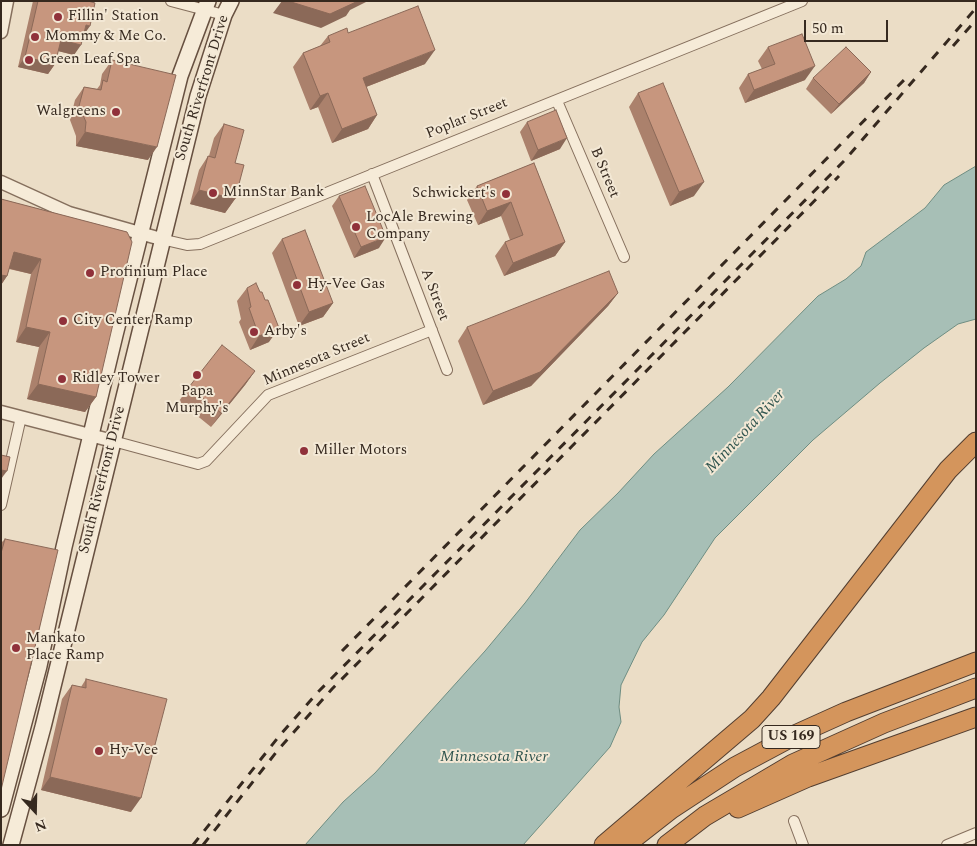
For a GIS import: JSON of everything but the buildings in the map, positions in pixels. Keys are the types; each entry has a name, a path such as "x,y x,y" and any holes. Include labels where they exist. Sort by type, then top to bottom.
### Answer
{"highway":[{"path":"604,845 752,719 771,698 948,470 976,442"},
{"name":"US 169","path":"625,845 671,809 735,767 795,735 846,712 976,662"},
{"name":"US 169","path":"667,845 705,816 793,764 884,723 976,688"},
{"path":"674,845 724,814 808,777 976,717"}],"main road":[{"name":"South Riverfront Drive","path":"1,809 39,666 64,547 180,76 206,6"},
{"name":"South Riverfront Drive","path":"11,845 26,796 161,239 198,96 227,8"}],"street":[{"path":"1,32 7,1"},
{"path":"171,1 227,8"},
{"name":"Poplar Street","path":"1,182 69,213 161,239 187,245 200,244 802,1"},
{"name":"B Street","path":"557,101 624,257"},
{"name":"A Street","path":"372,174 447,370"},
{"name":"Minnesota Street","path":"1,412 198,464 206,462 268,396 432,330"},
{"path":"1,505 21,417"},
{"path":"794,821 803,845"},
{"path":"947,845 976,833"}],"water":[{"name":"Minnesota River","path":"976,166 976,319 958,324 880,383 813,440 715,538 664,615 642,642 621,685 619,707 621,722 610,747 523,845 305,845 343,802 375,773 485,651 525,603 580,530 654,454 728,387 818,296 846,279 861,266 866,252 925,208 944,185"}],"railway":[{"path":"193,845 280,735 318,692 844,161 976,8"},
{"path":"953,46 976,20"},
{"path":"342,651 906,78"},
{"path":"203,845 278,750 332,689 839,176"}],"place":[{"name":"Fillin' Station","path":"58,17"},
{"name":"Mommy & Me Co.","path":"35,37"},
{"name":"Green Leaf Spa","path":"29,60"},
{"name":"Walgreens","path":"116,112"},
{"name":"MinnStar Bank","path":"213,193"},
{"name":"Schwickert's","path":"506,194"},
{"name":"LocAle Brewing Company","path":"356,227"},
{"name":"Profinium Place","path":"90,273"},
{"name":"Hy-Vee Gas","path":"297,285"},
{"name":"City Center Ramp","path":"63,321"},
{"name":"Arby's","path":"254,332"},
{"name":"Papa Murphy's","path":"197,375"},
{"name":"Ridley Tower","path":"62,379"},
{"name":"Miller Motors","path":"304,451"},
{"name":"Mankato Place Ramp","path":"16,648"},
{"name":"Hy-Vee","path":"99,751"}]}
